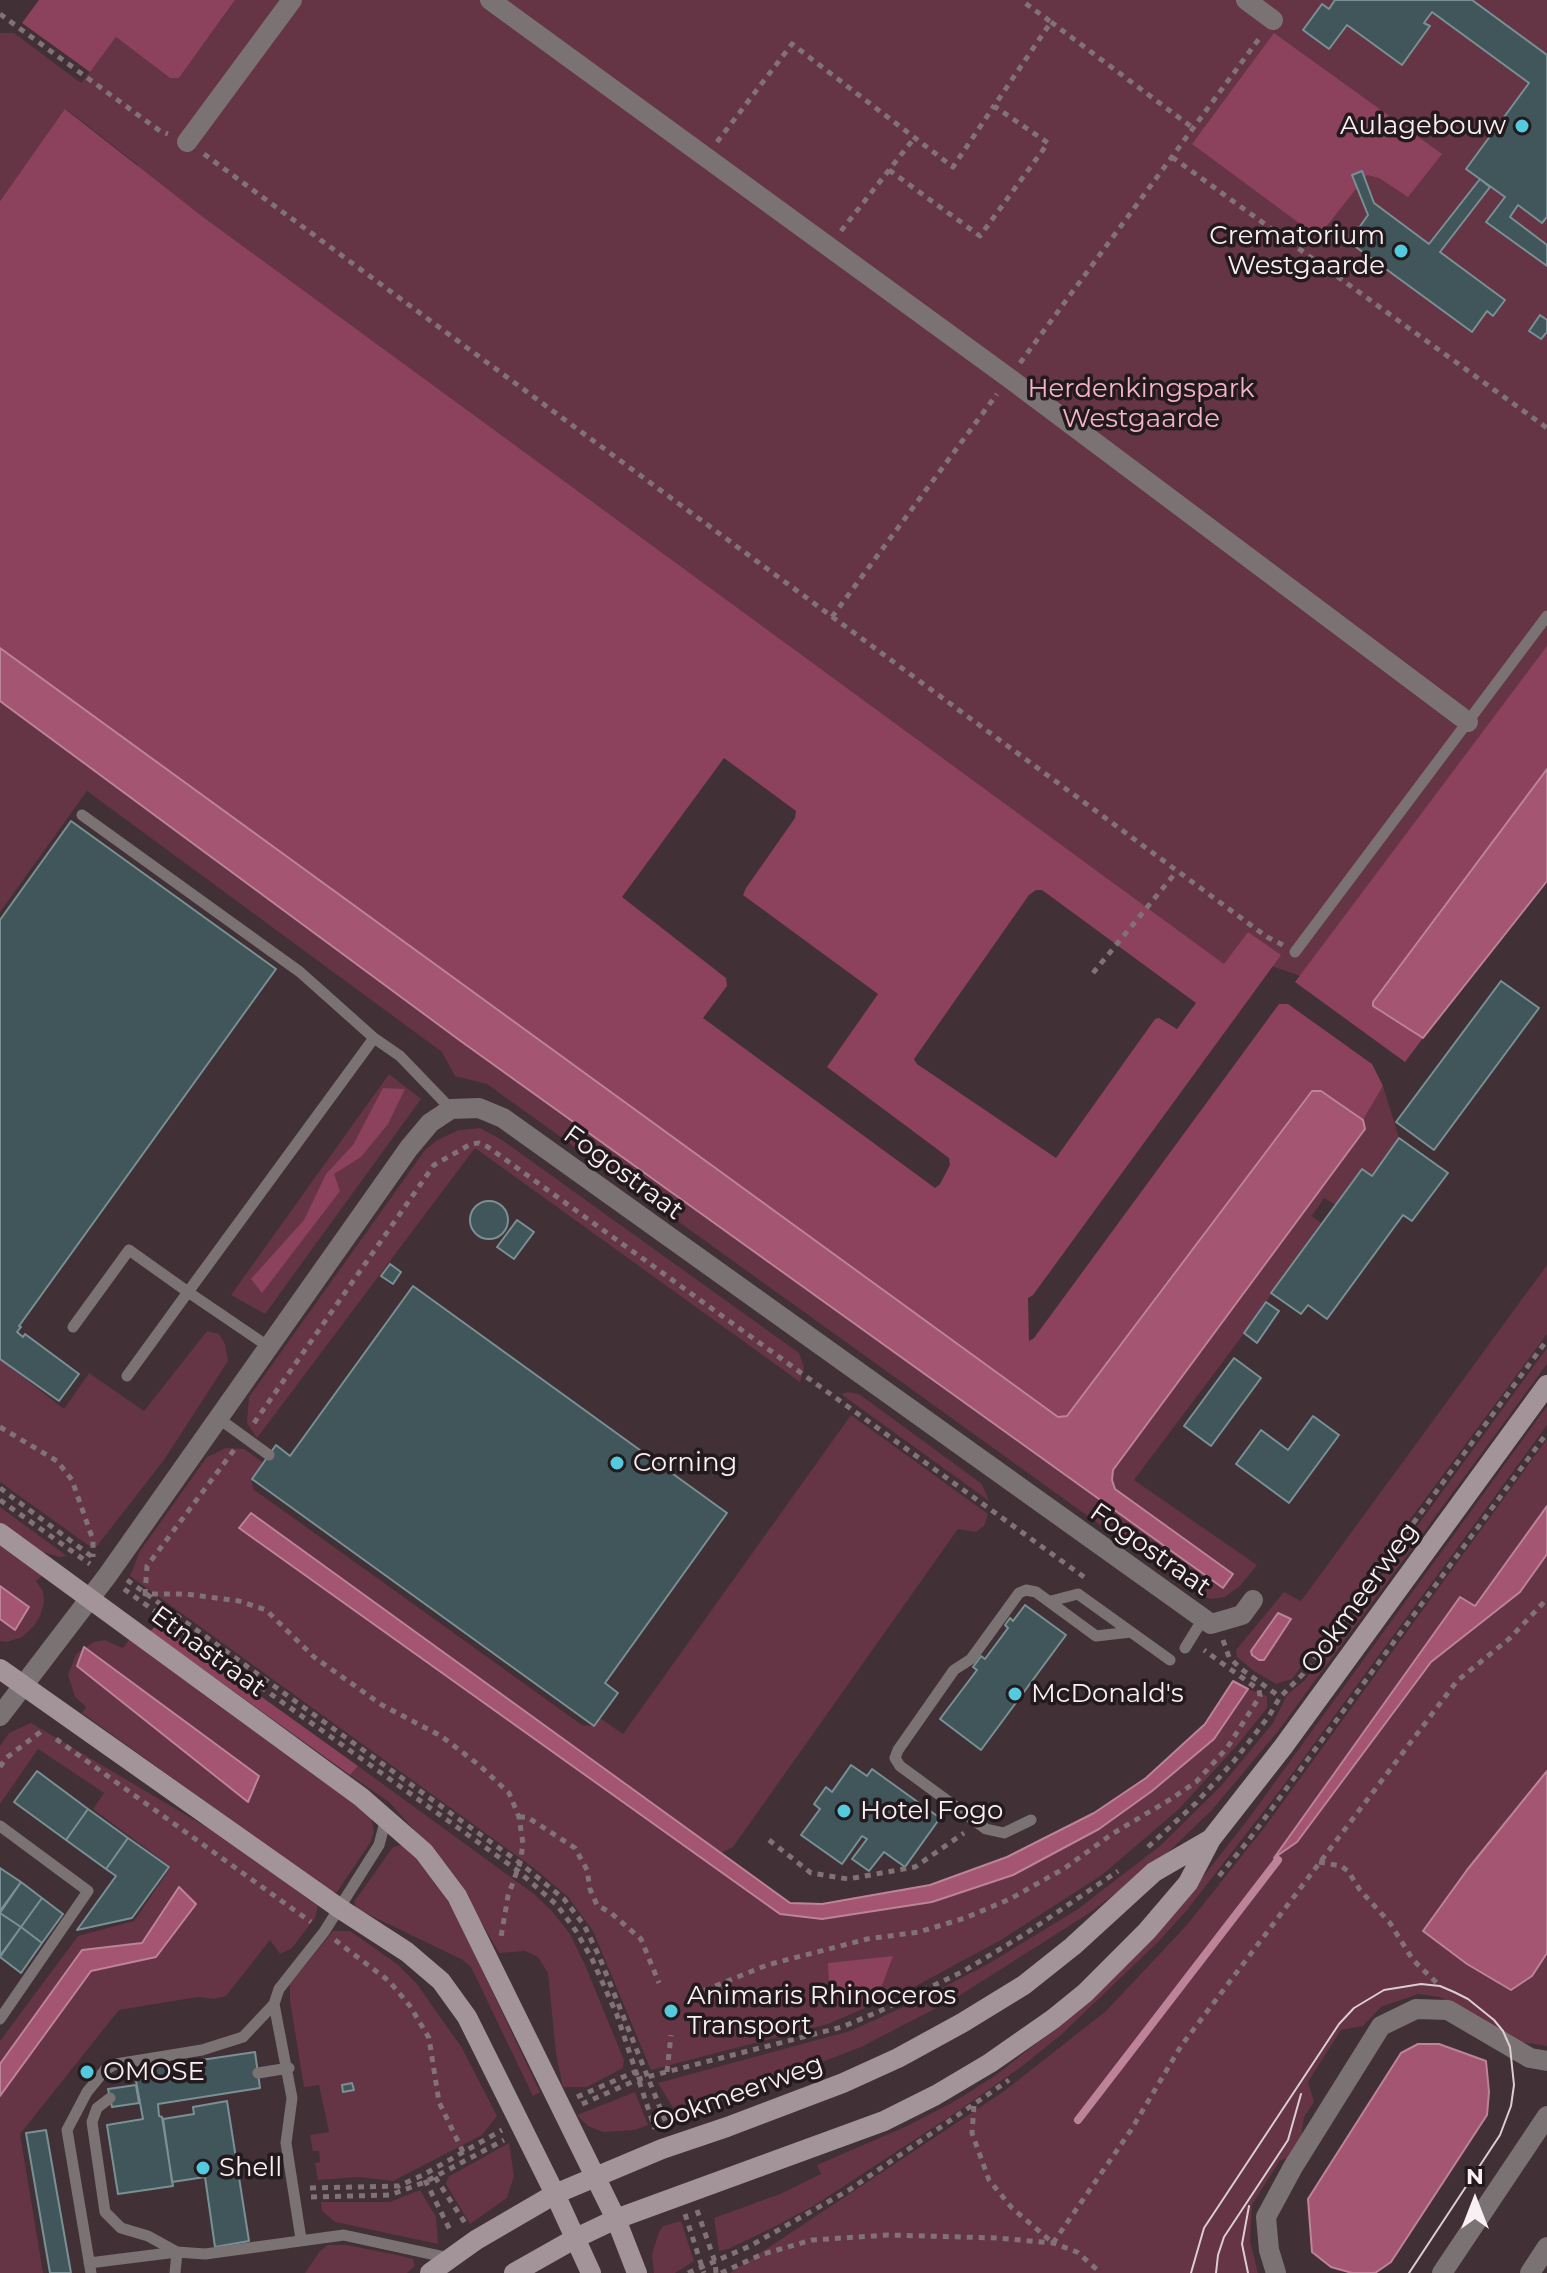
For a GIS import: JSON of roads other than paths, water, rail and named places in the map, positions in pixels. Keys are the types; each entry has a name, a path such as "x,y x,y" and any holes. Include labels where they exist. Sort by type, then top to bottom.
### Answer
{"main road":[{"name":"Ookmeerweg","path":"514,2273 616,2219 884,2121 990,2063 1053,2019 1115,1964 1188,1883 1211,1839 1283,1747 1547,1385"},
{"name":"Etnastraat","path":"0,1533 383,1814 424,1852 457,1896 616,2219 637,2273"},
{"path":"0,1669 339,1908 407,1952 441,1981 467,2017 591,2273"},
{"name":"Ookmeerweg","path":"430,2273 514,2216 555,2194 662,2149 843,2083 898,2058 962,2023 1024,1985 1154,1872 1211,1839"}],"street":[{"path":"187,142 292,0"},
{"path":"490,0 1022,388 1468,722"},
{"path":"1246,0 1273,20"},
{"name":"Fogostraat","path":"451,1109 479,1108 503,1118 1210,1620 1242,1615 1253,1600"},
{"path":"4,1710 107,1576 409,1148 430,1123 451,1109"},
{"path":"1276,2273 1269,2250 1266,2217 1293,2167 1381,2026 1416,2009 1448,2010 1530,2058 1547,2061"},
{"path":"1442,2273 1547,2116"},
{"path":"1530,2273 1547,2247"}],"lane":[{"path":"1295,952 1547,616"},
{"path":"82,815 300,972 374,1038 400,1056 451,1109"},
{"path":"127,1376 374,1038"},
{"path":"73,1327 129,1250 269,1347"},
{"path":"218,1418 269,1455"},
{"path":"1031,1820 1004,1833 995,1833 900,1766 895,1758 898,1750 954,1670 971,1659 1019,1593 1026,1590 1051,1601 1096,1636 1131,1632"},
{"path":"1051,1601 1078,1594 1170,1660"},
{"path":"1185,1648 1210,1620"},
{"path":"383,1814 384,1826 379,1845 324,1932 279,1989 274,2004 243,2037 202,2050 116,2064 105,2070 87,2092 67,2130 90,2268 177,2252 205,2254 344,2235 456,2254"},
{"path":"0,1826 88,1891 0,2019"},
{"path":"0,1993 12,2002"},
{"path":"274,2004 289,2068 292,2098 286,2143 301,2239"},
{"path":"258,2073 289,2068"},
{"path":"110,2098 97,2108 92,2122 105,2212 121,2228 148,2236 177,2252"},
{"path":"175,2273 177,2252"}],"waterway":[{"path":"1078,2120 1278,1860"}],"tram line":[{"path":"1191,2273 1204,2228 1339,2024 1354,2008 1384,1990 1421,1984 1440,1986 1454,1992 1494,2020 1510,2047 1514,2085 1511,2106 1500,2135 1409,2273"},
{"path":"1216,2273 1224,2237 1288,2140 1301,2094"},
{"path":"1248,2273 1242,2244 1249,2206"}],"place":[{"name":"Aulagebouw","path":"1522,126"},
{"name":"Crematorium Westgaarde","path":"1401,251"},
{"name":"Corning","path":"617,1463"},
{"name":"McDonald's","path":"1015,1694"},
{"name":"Hotel Fogo","path":"844,1811"},
{"name":"Animaris Rhinoceros Transport","path":"671,2011"},
{"name":"OMOSE","path":"87,2072"},
{"name":"Shell","path":"203,2168"}],"park label":[{"name":"Herdenkingspark Westgaarde","path":"1141,404"}]}
